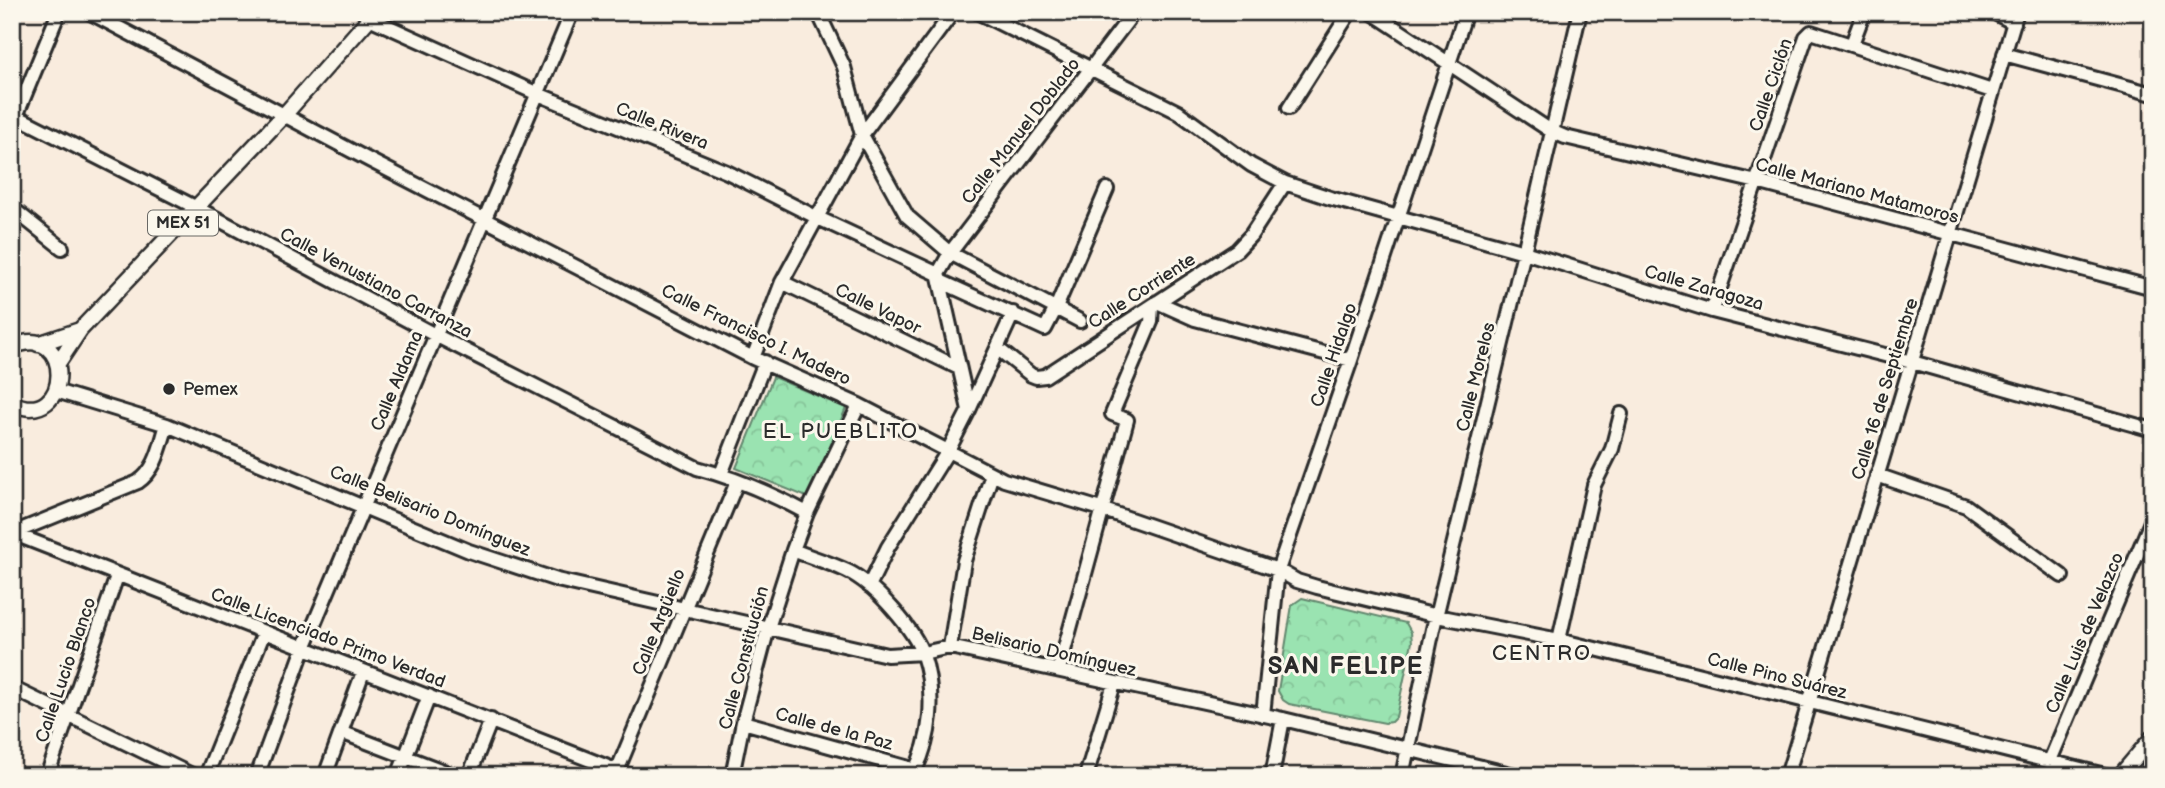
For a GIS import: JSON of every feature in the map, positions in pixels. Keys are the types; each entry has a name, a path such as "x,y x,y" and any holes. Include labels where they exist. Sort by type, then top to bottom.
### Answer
{"main road":[{"name":"MEX 51","path":"56,391 60,382 58,363 80,330 285,114 372,15"},
{"name":"MEX 51","path":"12,347 80,330"},
{"path":"12,331 54,355 58,363"},
{"path":"13,405 38,405 48,400 56,391"},
{"path":"2120,776 2153,737"},
{"path":"2146,776 2153,766"}],"street":[{"path":"14,119 59,12"},
{"name":"Calle Francisco I. Madero","path":"89,12 369,160 759,360 859,405 1004,480 1101,509 1278,570 1297,581 1437,616"},
{"name":"Calle Aldama","path":"257,776 304,648 572,12"},
{"path":"818,12 844,67 863,135 907,216 950,253 1080,321"},
{"path":"722,474 782,282 863,135 953,12"},
{"name":"Calle Zaragoza","path":"977,12 1178,112 1251,165 1282,181 1712,311 1912,362 2153,430"},
{"name":"Calle Manuel Doblado","path":"939,277 950,253 1135,12"},
{"path":"1289,108 1350,12"},
{"name":"Calle Mariano Matamoros","path":"1371,12 1551,131 1566,137 1756,182 2153,288"},
{"name":"Calle Hidalgo","path":"1263,715 1278,570 1351,360 1466,12"},
{"name":"Calle Morelos","path":"1402,776 1437,616 1580,12"},
{"path":"1864,12 1852,44 1992,91"},
{"path":"1993,12 2016,17"},
{"name":"Calle Rivera","path":"372,15 538,94 727,172 1045,329 1056,308"},
{"name":"Calle 16 de Septiembre","path":"1787,776 2016,17"},
{"name":"Calle Ciclón","path":"1712,311 1806,37 1811,32 1852,44"},
{"path":"2004,54 2153,94"},
{"name":"Calle Venustiano Carranza","path":"14,119 197,208 435,335 697,468 722,474 772,494 807,513"},
{"name":"Calle Corriente","path":"997,348 1031,375 1045,376 1237,250 1251,235 1282,181"},
{"path":"1056,308 1107,189"},
{"path":"12,208 62,248"},
{"path":"939,277 969,410"},
{"name":"Calle Vapor","path":"782,282 959,368"},
{"path":"1059,669 1127,420 1112,414 1151,322 1154,304 1195,319 1351,360"},
{"path":"869,586 887,547 948,451 1013,313"},
{"name":"Calle Belisario Domínguez","path":"56,391 167,425 469,551 557,580 887,655 923,653 950,647"},
{"name":"Calle Constitución","path":"732,776 768,628 793,550 807,513 859,405"},
{"path":"1559,640 1594,485 1612,449 1621,414"},
{"path":"13,533 138,482 148,475 167,425"},
{"name":"Belisario Domínguez","path":"992,474 964,561 950,647 1283,719 1519,776"},
{"path":"1877,475 1966,506 2062,576"},
{"name":"Calle Argüello","path":"616,773 737,482"},
{"name":"Calle Luis de Velazco","path":"2049,763 2153,517"},
{"name":"Calle Licenciado Primo Verdad","path":"13,533 117,576 491,720 616,773 631,776"},
{"path":"793,550 853,574 869,586 890,603 923,653 931,727 914,773"},
{"name":"Calle Lucio Blanco","path":"47,776 117,576"},
{"name":"Calle Pino Suárez","path":"1437,616 1559,640 2109,776"},
{"path":"206,776 264,632"},
{"path":"325,776 363,672"},
{"path":"1086,776 1114,684"},
{"path":"12,688 194,776"},
{"path":"398,776 429,696"},
{"path":"1272,776 1283,719"},
{"path":"469,776 491,720"},
{"name":"Calle de la Paz","path":"743,722 914,773"},
{"path":"341,732 456,776"}],"green space":[{"path":"773,377 846,408 809,498 736,468"},
{"path":"1302,598 1406,623 1412,642 1396,717 1391,722 1289,704 1283,700 1278,691 1292,605"}],"place":[{"name":"Pemex","path":"169,389"}],"district":[{"name":"EL PUEBLITO","path":"841,431"},
{"name":"CENTRO","path":"1542,653"},
{"name":"SAN FELIPE","path":"1346,666"}]}
